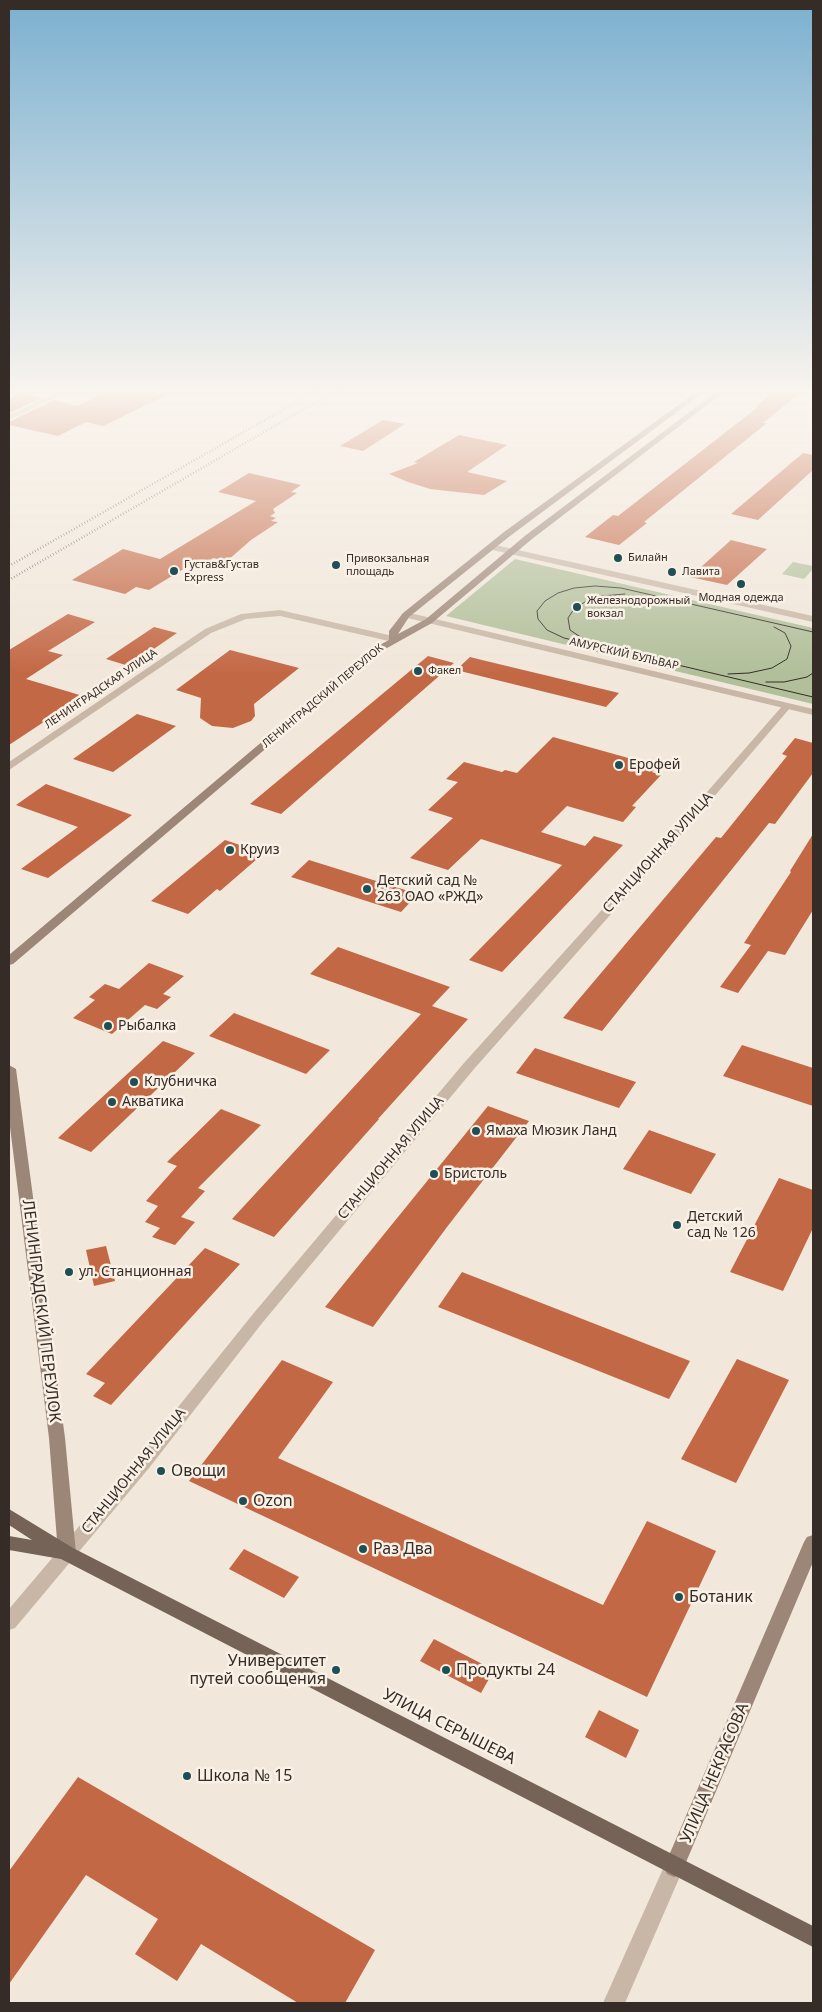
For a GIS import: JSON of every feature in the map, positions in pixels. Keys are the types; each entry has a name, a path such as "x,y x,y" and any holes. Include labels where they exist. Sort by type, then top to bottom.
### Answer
{"main road":[{"path":"393,639 394,631 406,615 507,534 573,486"},
{"name":"ЛЕНИНГРАДСКИЙ ПЕРЕУЛОК","path":"9,961 365,659 393,639 429,621 596,486"},
{"name":"ЛЕНИНГРАДСКИЙ ПЕРЕУЛОК","path":"9,1070 57,1438 66,1553"},
{"path":"9,1516 66,1553"},
{"name":"УЛИЦА НЕКРАСОВА","path":"674,1867 813,1542"},
{"path":"9,1543 66,1553"},
{"name":"УЛИЦА СЕРЫШЕВА","path":"66,1553 813,1937"}],"street":[{"path":"491,547 813,619"},
{"name":"ЛЕНИНГРАДСКАЯ УЛИЦА","path":"9,767 208,632 244,616 280,613 393,639"},
{"name":"АМУРСКИЙ БУЛЬВАР","path":"406,615 813,712"},
{"name":"СТАНЦИОННАЯ УЛИЦА","path":"9,1622 143,1463 258,1318 469,1066 684,825 787,706"},
{"name":"УЛИЦА НЕКРАСОВА","path":"614,2003 674,1867"}],"green space":[{"path":"515,559 813,628 813,704 446,616"},
{"path":"793,562 813,566 813,569 804,579 782,574"}],"building":[{"path":"228,486 300,486 291,492 297,493 273,509 275,513 270,516 276,518 271,521 278,522 251,540 227,561 213,558 204,564 195,562 149,590 136,587 125,594 72,580 123,549 160,559 256,501 218,492"},
{"path":"420,486 499,486 484,495 430,489"},
{"path":"657,486 689,486 619,545 585,537 613,515 618,516"},
{"path":"764,486 796,486 758,520 731,514"},
{"path":"731,540 767,549 727,585 690,577"},
{"path":"68,614 95,622 48,651 63,655 26,679 83,696 9,745 9,650"},
{"path":"154,627 177,633 129,666 106,659"},
{"path":"230,650 299,668 254,704 255,716 251,721 233,728 212,726 200,718 201,698 176,690"},
{"path":"428,656 454,663 281,814 250,804"},
{"path":"470,657 619,693 606,707 456,670"},
{"path":"137,714 176,726 113,772 73,759"},
{"path":"553,737 657,766 652,772 661,775 632,806 636,807 623,822 567,806 541,832 585,846 594,836 623,845 502,972 469,960 562,865 481,839 448,870 410,858 453,818 428,810 458,782 446,779 464,762 502,772 505,770 517,773"},
{"path":"795,738 813,743 813,773 775,824 769,823 602,1031 563,1018 716,837 721,838 787,756 782,754"},
{"path":"46,784 132,815 48,878 21,869 78,827 16,805"},
{"path":"813,834 813,910 785,955 768,951 738,993 720,987 751,945 744,943 791,872"},
{"path":"225,840 264,853 220,891 217,889 188,914 151,901"},
{"path":"309,860 418,894 401,912 291,877"},
{"path":"338,947 450,987 432,1006 468,1019 274,1237 232,1219 421,1014 310,974"},
{"path":"149,963 184,976 163,994 171,997 157,1009 145,1005 112,1034 73,1018 95,1000 89,997 105,984 119,989"},
{"path":"234,1013 330,1050 306,1074 209,1036"},
{"path":"163,1041 195,1053 91,1152 58,1138"},
{"path":"742,1045 813,1068 813,1106 723,1076"},
{"path":"535,1048 636,1082 619,1108 516,1073"},
{"path":"488,1106 529,1121 373,1327 325,1307"},
{"path":"221,1109 261,1125 198,1188 205,1191 181,1217 195,1222 175,1245 152,1237 160,1228 145,1222 158,1206 146,1201 177,1166 167,1162"},
{"path":"649,1130 716,1154 691,1194 623,1169"},
{"path":"779,1178 813,1190 813,1228 783,1291 730,1272"},
{"path":"106,1246 115,1281 94,1286 86,1250"},
{"path":"205,1248 240,1264 111,1405 93,1396 105,1383 86,1374"},
{"path":"462,1272 690,1361 669,1399 438,1307"},
{"path":"737,1359 789,1380 736,1483 681,1459"},
{"path":"282,1360 333,1382 278,1458 603,1605 647,1521 716,1551 647,1697 189,1481"},
{"path":"244,1549 299,1577 284,1598 229,1569"},
{"path":"434,1639 494,1670 481,1693 420,1661"},
{"path":"599,1710 639,1730 626,1758 585,1737"},
{"path":"78,1777 375,1950 345,2003 298,2003 201,1944 177,1981 135,1954 158,1919 86,1875 9,1984 9,1871"}],"tram line":[{"path":"813,632 621,588 595,586 574,588 558,593 545,601 537,611 538,619 547,630 564,638 813,697"},
{"path":"585,640 570,630 568,618 574,609 585,602 602,596 625,594"},
{"path":"728,674 749,673 772,668 787,659 791,646 785,633 774,627"},
{"path":"766,682 784,682 807,677 813,673"}],"railway":[{"path":"9,566 149,486"},
{"path":"9,580 171,486"}],"place":[{"name":"Билайн","path":"618,558"},
{"name":"Привокзальная площадь","path":"336,565"},
{"name":"Густав&Густав Express","path":"174,571"},
{"name":"Лавита","path":"672,572"},
{"name":"Модная одежда","path":"741,584"},
{"name":"Железнодорожный вокзал","path":"577,607"},
{"name":"Факел","path":"418,671"},
{"name":"Ерофей","path":"619,765"},
{"name":"Круиз","path":"230,850"},
{"name":"Детский сад № 263 ОАО «РЖД»","path":"367,889"},
{"name":"Рыбалка","path":"108,1026"},
{"name":"Клубничка","path":"134,1082"},
{"name":"Акватика","path":"112,1102"},
{"name":"Ямаха Мюзик Ланд","path":"476,1131"},
{"name":"Бристоль","path":"434,1174"},
{"name":"Детский сад № 126","path":"677,1225"},
{"name":"ул. Станционная","path":"69,1272"},
{"name":"Овощи","path":"161,1471"},
{"name":"Ozon","path":"243,1501"},
{"name":"Раз Два","path":"363,1549"},
{"name":"Ботаник","path":"679,1597"},
{"name":"Университет путей сообщения","path":"336,1670"},
{"name":"Продукты 24","path":"446,1670"},
{"name":"Школа № 15","path":"187,1776"}]}
